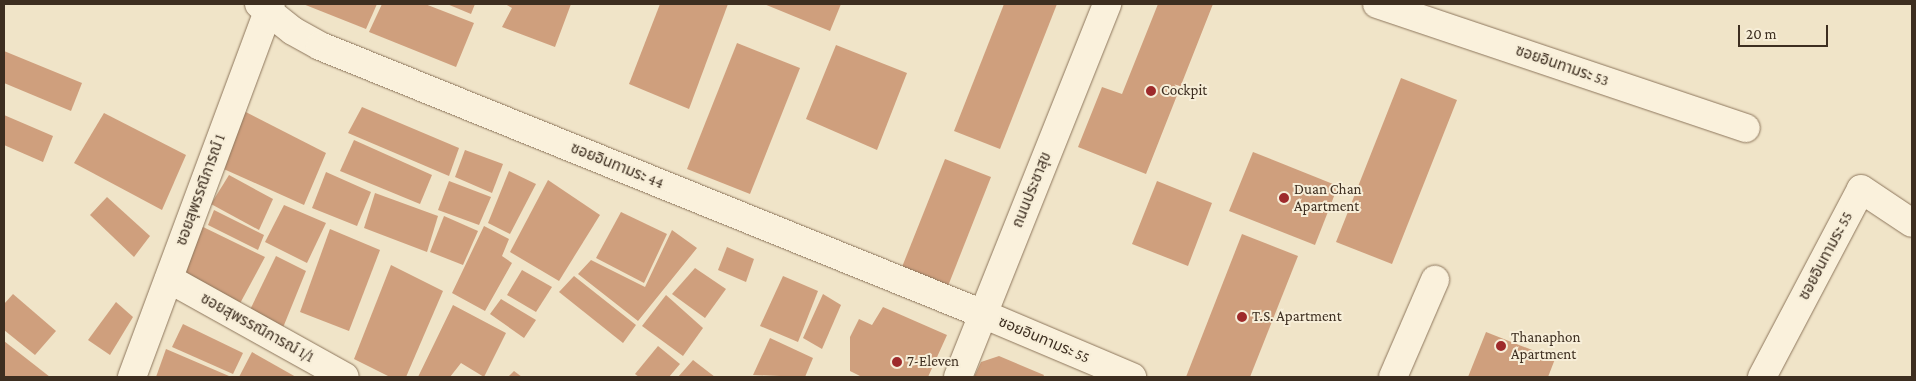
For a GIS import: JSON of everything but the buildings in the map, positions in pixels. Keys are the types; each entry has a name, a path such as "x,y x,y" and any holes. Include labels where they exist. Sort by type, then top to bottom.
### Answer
{"street":[{"name":"ถนนประชาสุข","path":"958,377 1107,4"},
{"name":"ซอยอินทามระ 53","path":"1377,4 1746,128"},
{"name":"ซอยอินทามระ 44","path":"266,7 293,31 320,46 983,314"},
{"name":"ซอยสุพรรณิการณ์ 1","path":"132,377 266,7"},
{"name":"ซอยอินทามระ 55","path":"1762,377 1861,189 1912,223"},
{"name":"ซอยสุพรรณิการณ์ 1/1","path":"169,279 345,377"},
{"path":"1393,377 1435,280"},
{"name":"ซอยอินทามระ 55","path":"983,314 1132,377"}],"place":[{"name":"Cockpit","path":"1151,91"},
{"name":"Duan Chan Apartment","path":"1284,198"},
{"name":"T.S. Apartment","path":"1242,317"},
{"name":"Thanaphon Apartment","path":"1501,346"},
{"name":"7-Eleven","path":"897,362"}]}
